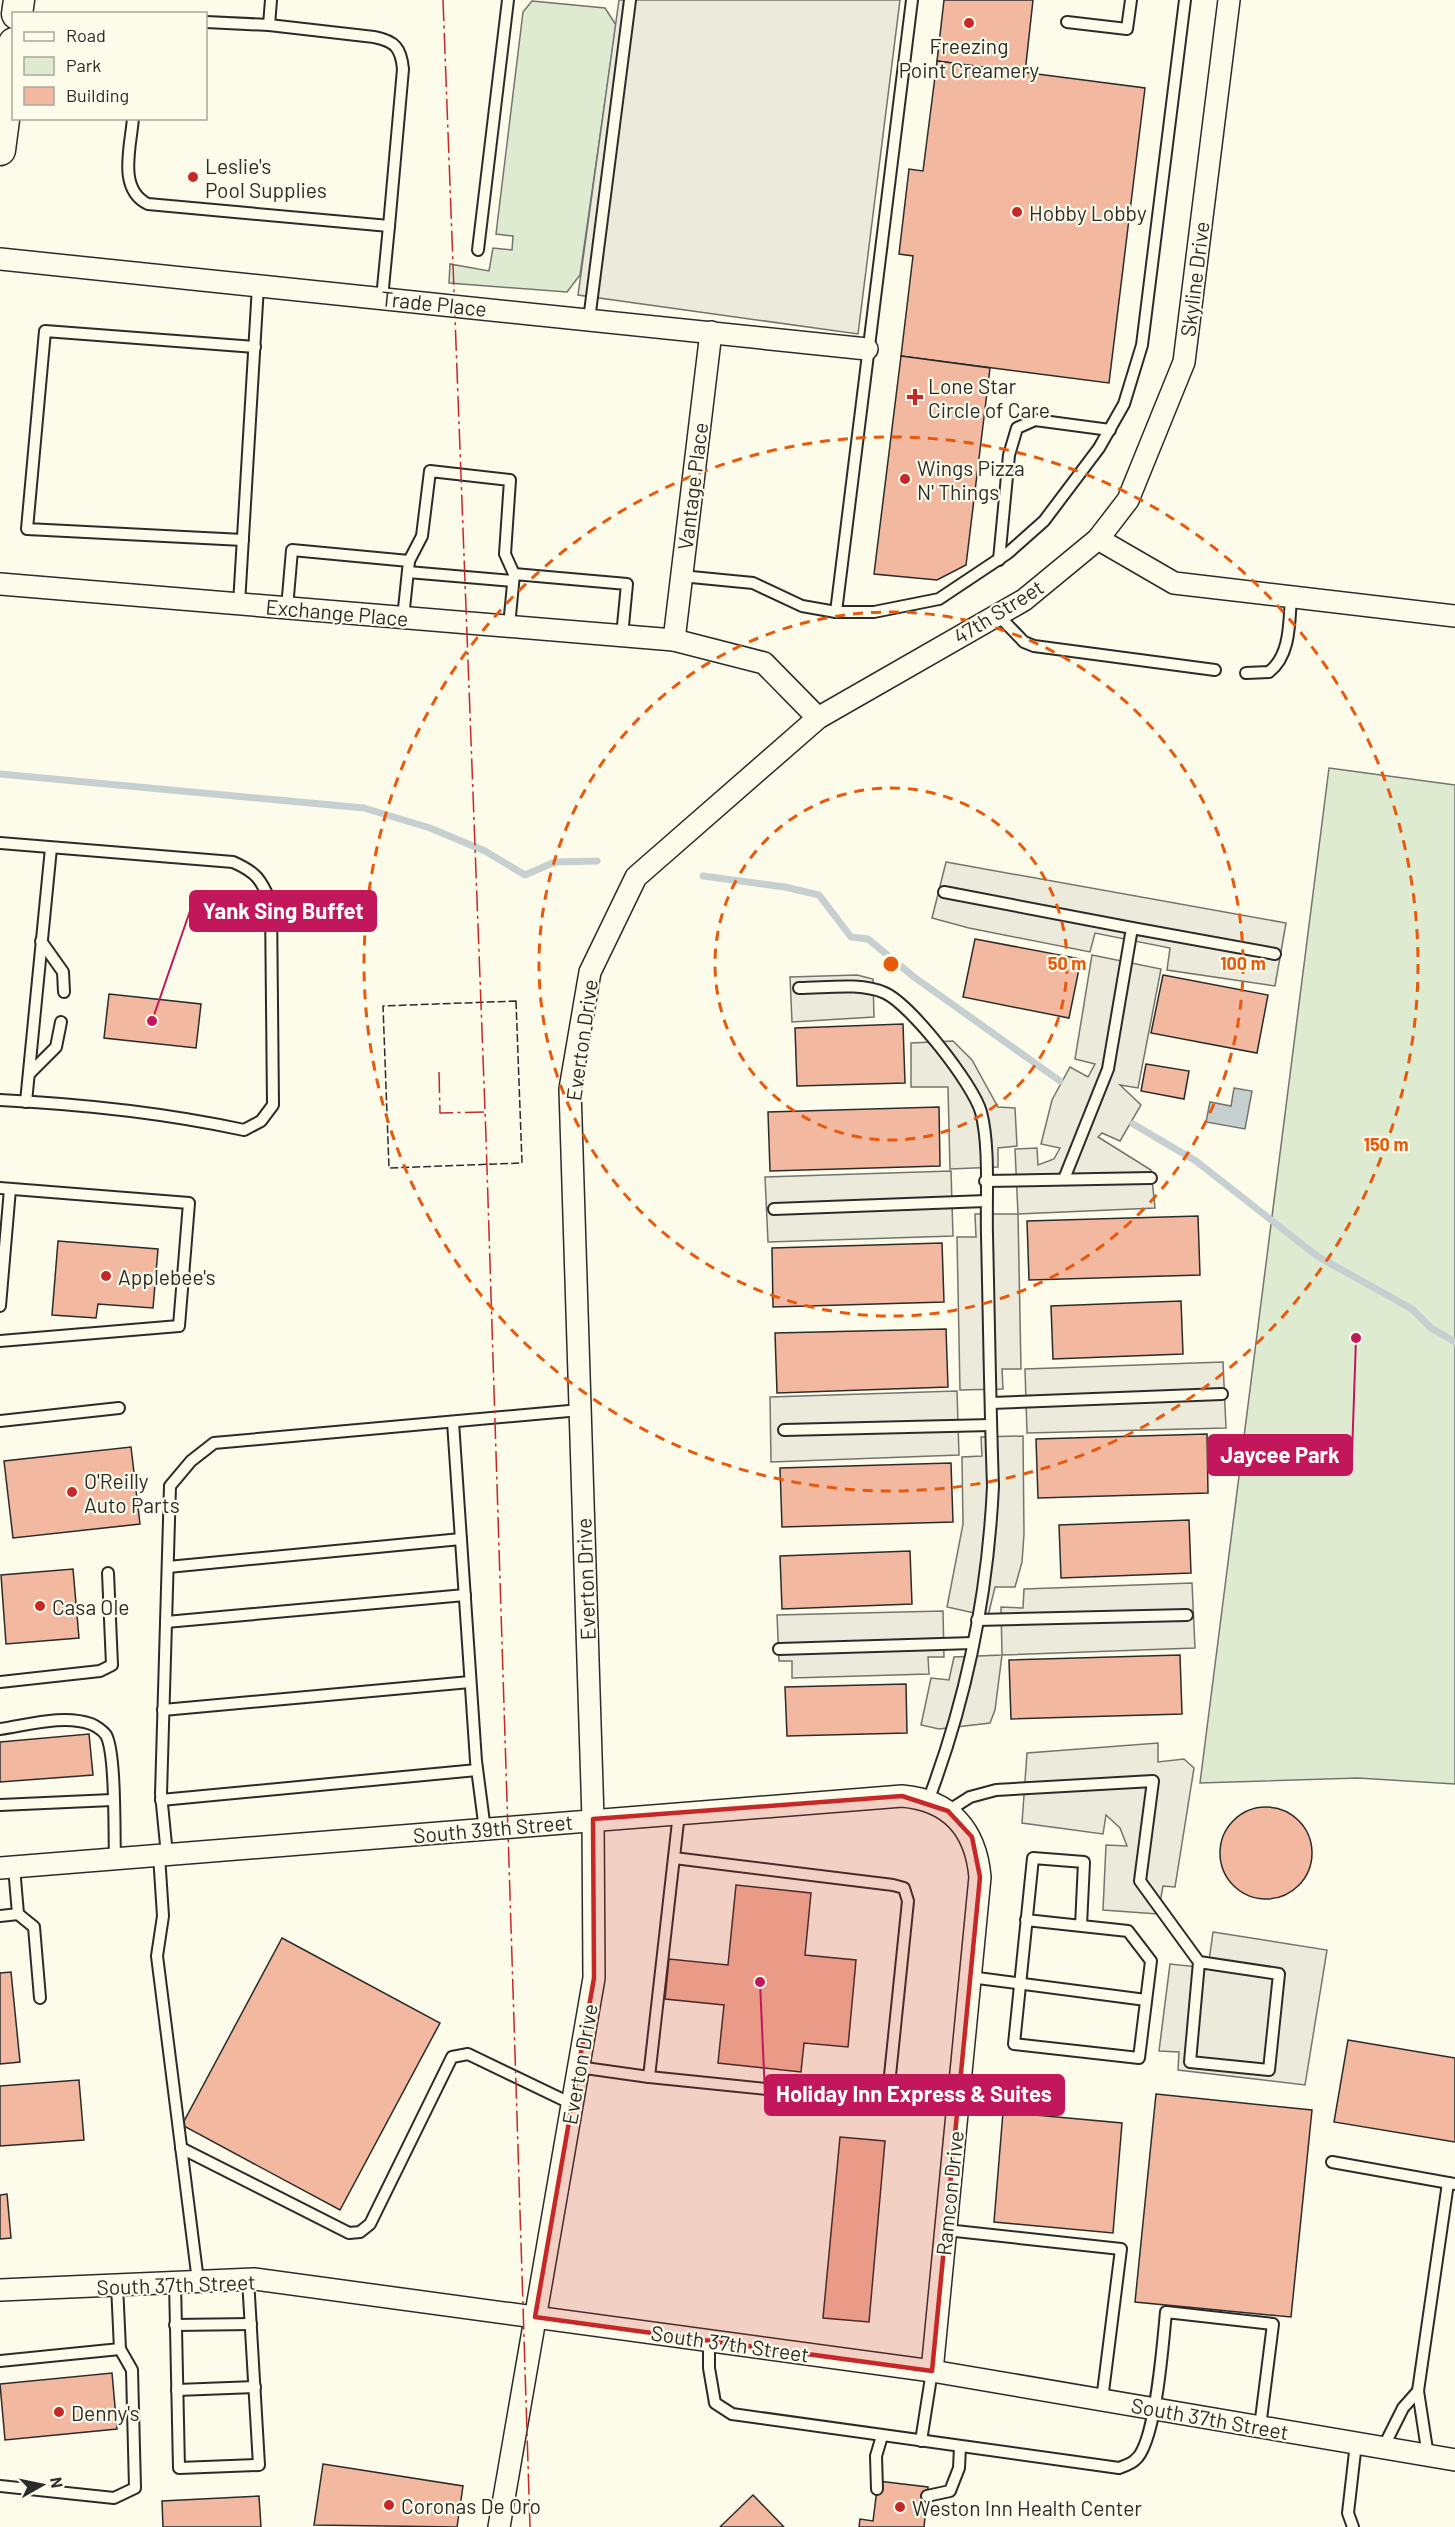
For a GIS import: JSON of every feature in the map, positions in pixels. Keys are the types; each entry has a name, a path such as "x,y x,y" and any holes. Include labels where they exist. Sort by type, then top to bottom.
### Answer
{"main road":[{"path":"0,150 12,58"}],"street":[{"name":"Skyline Drive","path":"1098,538 1128,500 1184,362 1229,0"},
{"name":"Trade Place","path":"0,259 867,348"},
{"name":"Vantage Place","path":"674,640 711,332"},
{"path":"1098,538 1174,583 1455,616"},
{"name":"47th Street","path":"818,718 1024,600 1098,538"},
{"name":"Exchange Place","path":"0,584 674,640"},
{"path":"674,640 764,663 818,718"},
{"name":"Everton Drive","path":"499,2527 594,1978 593,1820 570,1089 590,972 636,877 818,718"},
{"name":"South 39th Street","path":"7,1867 902,1796 928,1801 948,1811 972,1837"},
{"name":"Ramcon Drive","path":"932,2371 981,1877 978,1854 972,1837"},
{"name":"South 37th Street","path":"0,2290 248,2279 932,2371 1455,2460"}],"lane":[{"path":"269,25 271,0"},
{"path":"478,250 508,0"},
{"path":"589,320 630,0"},
{"path":"836,612 912,0"},
{"path":"1067,22 1127,29 1131,0"},
{"path":"681,576 753,583 802,606 836,612 874,612 939,599 999,560 1044,521 1110,430 1124,404 1142,345 1185,0"},
{"path":"207,22 269,25 389,40 401,51 403,69 382,298"},
{"path":"133,120 128,175 135,194 148,204 389,226"},
{"path":"239,604 258,286"},
{"path":"243,540 27,529 45,331 255,347"},
{"path":"999,560 1009,455 1017,428 1035,420 1110,430"},
{"path":"403,618 408,566 422,536 430,471 510,480 505,554 513,577 509,626"},
{"path":"287,608 292,550 408,566 513,577 627,584 622,636"},
{"path":"1246,673 1269,672 1280,660 1287,643 1292,597"},
{"path":"998,615 1024,642 1034,646 1215,670"},
{"path":"0,843 233,862 252,870 263,884 271,903 273,1105 261,1121 244,1130 209,1122 0,1100"},
{"path":"26,1102 51,848"},
{"path":"944,892 1275,954"},
{"path":"1064,1179 1108,1069 1132,928"},
{"path":"41,941 63,972 64,992"},
{"path":"799,988 868,989 885,993 900,1004 959,1069 973,1091 981,1113 986,1201 991,1402 991,1528 973,1643 954,1725 928,1801"},
{"path":"28,1074 56,1047 61,1022"},
{"path":"985,1181 1151,1178"},
{"path":"0,1306 5,1188 189,1203 179,1326 0,1341"},
{"path":"774,1209 986,1201"},
{"path":"991,1402 1222,1394"},
{"path":"0,1422 119,1408"},
{"path":"198,2281 157,1956 163,1916 161,1800 170,1486 191,1461 214,1443 580,1410"},
{"path":"453,1422 470,1682 477,1770 485,1830"},
{"path":"784,1430 991,1425"},
{"path":"168,1566 461,1539"},
{"path":"0,1682 100,1671 112,1665 108,1573"},
{"path":"166,1623 465,1595"},
{"path":"977,1620 1187,1615"},
{"path":"779,1649 973,1643"},
{"path":"163,1710 470,1682"},
{"path":"0,1729 52,1722 93,1725 106,1734 112,1758 115,1859"},
{"path":"161,1800 477,1770"},
{"path":"948,1811 970,1797 996,1790 1153,1781 1140,1881 1199,1962 1191,2062 1269,2070 1279,1974 1199,1962"},
{"path":"0,1805 112,1800"},
{"path":"649,2077 679,1813"},
{"path":"578,2067 649,2077 875,2100 884,2096 890,2085 908,1901 904,1888 674,1858"},
{"path":"1026,1920 1081,1926 1128,1931 1151,1961 1139,2058 1014,2044 1018,1983 1033,1858 1084,1862 1081,1926"},
{"path":"7,1867 18,1914 34,1927 40,1998"},
{"path":"0,1916 18,1914"},
{"path":"970,1977 1146,2000"},
{"path":"181,2148 349,2233 360,2232 370,2224 452,2057 468,2054 572,2104"},
{"path":"890,2085 959,2092"},
{"path":"1332,2162 1452,2183 1418,2391 1428,2456"},
{"path":"946,2230 1121,2249 1102,2400"},
{"path":"175,2282 179,2468 259,2465 248,2279"},
{"path":"0,2486 114,2498 135,2488 132,2370 120,2349 117,2285"},
{"path":"709,2341 709,2368 715,2403 732,2414 1119,2468 1137,2460 1146,2441 1154,2409 1166,2312 1273,2324 1260,2427"},
{"path":"176,2325 251,2324"},
{"path":"0,2361 120,2349"},
{"path":"921,2441 932,2371"},
{"path":"177,2390 255,2387"},
{"path":"1383,2448 1403,2408 1418,2391"},
{"path":"877,2489 876,2456 882,2436"},
{"path":"1353,2527 1348,2513 1356,2443"},
{"path":"927,2496 950,2491 959,2468 960,2447"}],"highlighted area":[{"path":"902,1796 948,1811 972,1837 980,1877 932,2371 535,2317 594,1978 593,1819"}],"green space":[{"path":"532,1 605,8 616,25 580,275 567,292 449,283 450,264 489,271 493,248 512,250 513,236 496,234 523,12"},
{"path":"1329,768 1455,785 1455,1784 1358,1778 1200,1783"}],"shaded area":[{"path":"619,0 900,0 858,334 578,295"},
{"path":"946,862 1286,923 1275,986 1167,970 1170,948 1095,933 1090,952 969,928 932,918"},
{"path":"1092,955 1161,969 1138,1088 1120,1085 1141,1105 1120,1141 1102,1133 1098,1137 1151,1170 1155,1208 1018,1214 1015,1149 1037,1148 1038,1165 1054,1159 1060,1148 1041,1144 1052,1100 1070,1067 1088,1077 1095,1064 1075,1059"},
{"path":"857,975 873,979 874,1017 792,1022 790,977"},
{"path":"953,1041 972,1060 998,1107 1015,1108 1017,1146 998,1148 998,1167 950,1169 948,1087 911,1087 911,1043"},
{"path":"1234,1088 1252,1091 1245,1129 1206,1122 1210,1102 1231,1106"},
{"path":"951,1171 953,1236 768,1242 765,1177"},
{"path":"975,1214 1018,1214 1021,1369 1002,1369 1003,1389 960,1390 957,1237 976,1237"},
{"path":"1223,1362 1226,1428 1027,1433 1025,1369"},
{"path":"957,1391 959,1455 771,1462 770,1397"},
{"path":"1023,1436 1024,1534 1022,1562 1015,1587 995,1587 988,1616 947,1607 963,1524 962,1457 982,1456 981,1437"},
{"path":"1192,1583 1195,1648 1002,1655 1001,1607 1023,1608 1024,1589"},
{"path":"943,1611 944,1657 928,1657 929,1674 792,1678 792,1661 779,1661 777,1615"},
{"path":"1002,1655 995,1710 990,1723 939,1729 921,1725 931,1678 949,1680 954,1657"},
{"path":"1158,1743 1158,1762 1184,1759 1194,1768 1175,1887 1163,1886 1158,1914 1103,1910 1106,1845 1127,1846 1120,1828 1106,1815 1103,1834 1022,1823 1027,1753"},
{"path":"1213,1932 1327,1950 1305,2085 1178,2070 1179,2052 1159,2051 1170,1964 1208,1968"}],"building":[{"path":"944,0 1033,0 1025,73 937,61"},
{"name":"Hobby Lobby","path":"937,61 1145,88 1109,383 901,356 913,256 899,254 909,169 923,171"},
{"path":"901,356 990,368 966,565 937,580 874,574"},
{"path":"975,939 1081,959 1069,1018 963,997"},
{"path":"1163,975 1268,995 1257,1053 1151,1033"},
{"path":"109,994 201,1004 196,1048 104,1038"},
{"path":"903,1024 905,1083 797,1086 795,1028"},
{"path":"1146,1064 1189,1071 1184,1099 1141,1091"},
{"path":"939,1107 940,1166 770,1171 768,1112"},
{"path":"1198,1216 1200,1275 1029,1280 1027,1221"},
{"name":"Applebee's","path":"58,1241 158,1249 153,1308 98,1304 96,1318 52,1315"},
{"path":"942,1243 944,1302 773,1307 772,1248"},
{"path":"1181,1301 1183,1354 1053,1359 1051,1306"},
{"path":"946,1329 948,1387 777,1393 775,1333"},
{"path":"1207,1434 1208,1493 1038,1498 1036,1439"},
{"name":"O'Reilly Auto Parts","path":"131,1447 140,1524 13,1538 4,1461"},
{"path":"951,1463 953,1522 782,1527 780,1468"},
{"path":"1189,1520 1191,1573 1061,1578 1059,1525"},
{"path":"910,1551 912,1604 782,1609 780,1556"},
{"name":"Casa Ole","path":"73,1569 79,1638 6,1644 1,1575"},
{"path":"1180,1655 1182,1714 1011,1719 1009,1660"},
{"path":"906,1684 907,1733 787,1736 785,1687"},
{"path":"89,1734 93,1775 0,1782 0,1742"},
{"path":"1266,1807 1284,1810 1299,1820 1309,1835 1312,1853 1309,1871 1299,1886 1284,1896 1266,1899 1248,1896 1233,1886 1223,1871 1220,1853 1223,1835 1233,1820 1248,1810"},
{"path":"736,1885 811,1893 805,1955 856,1960 848,2047 804,2043 801,2072 718,2063 724,2005 665,1999 669,1959 728,1965"},
{"path":"282,1938 440,2023 340,2210 182,2125"},
{"path":"11,1972 20,2062 0,2064 0,1973"},
{"path":"1348,2040 1455,2058 1455,2142 1334,2122"},
{"path":"79,2080 84,2140 0,2146 0,2086"},
{"path":"1156,2094 1312,2110 1291,2317 1135,2302"},
{"path":"1003,2112 1122,2123 1113,2233 994,2222"},
{"path":"840,2137 885,2141 869,2322 823,2318"},
{"path":"7,2194 11,2238 0,2239 0,2195"},
{"name":"Denny's","path":"112,2373 117,2429 5,2440 0,2384"},
{"name":"Coronas De Oro","path":"323,2464 463,2486 457,2527 314,2525"},
{"name":"Weston Inn Health Center","path":"878,2481 928,2487 924,2527 859,2527 860,2519 873,2521"},
{"path":"753,2495 784,2527 720,2527 721,2526"},
{"path":"259,2496 261,2527 163,2527 162,2501"}],"waterway":[{"path":"0,774 364,808 430,828 485,851 525,875 555,862 597,861"},
{"path":"703,876 785,887 819,895 851,937 868,939 914,977 1060,1081"},
{"path":"1133,1124 1196,1161 1317,1256 1412,1309 1431,1328 1455,1342"}],"fence":[{"path":"516,1001 522,1163 389,1168 383,1006 516,1001"}],"power":[{"path":"443,0 486,1137 530,2527"},
{"path":"439,1072 440,1113 484,1112"}],"place":[{"name":"Freezing Point Creamery","path":"969,23"},
{"name":"Leslie's Pool Supplies","path":"193,177"},
{"name":"Hobby Lobby","path":"1017,212"},
{"name":"Lone Star Circle of Care","path":"915,397"},
{"name":"Wings Pizza N' Things","path":"905,479"},
{"name":"Yank Sing Buffet","path":"152,1021"},
{"name":"Applebee's","path":"106,1276"},
{"name":"Jaycee Park","path":"1356,1338"},
{"name":"O'Reilly Auto Parts","path":"72,1492"},
{"name":"Casa Ole","path":"40,1606"},
{"name":"Holiday Inn Express & Suites","path":"760,1982"},
{"name":"Denny's","path":"59,2412"},
{"name":"Coronas De Oro","path":"389,2505"},
{"name":"Weston Inn Health Center","path":"900,2507"}]}
